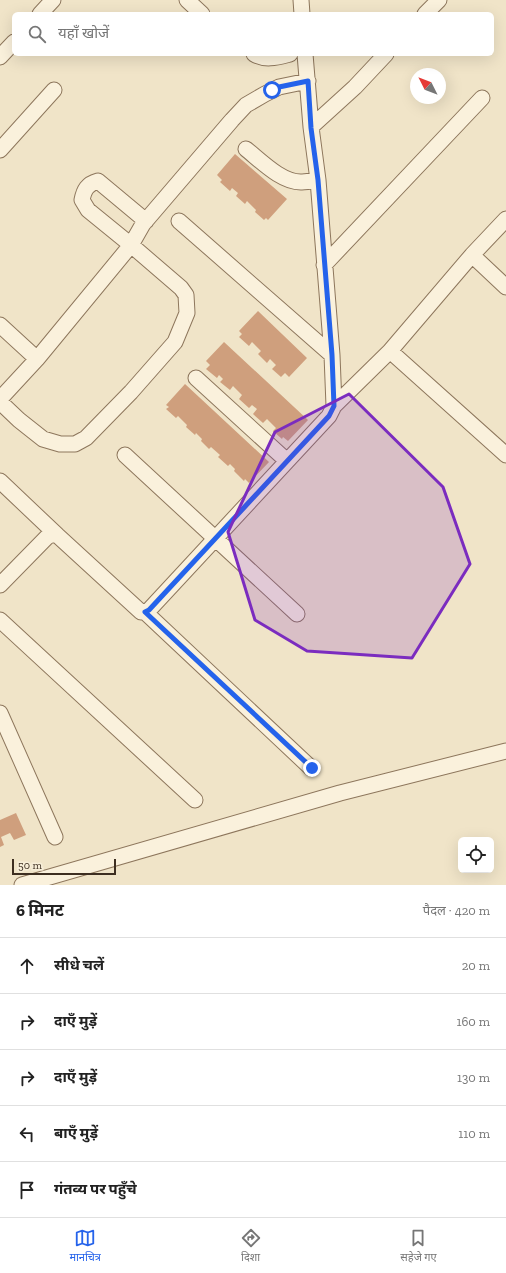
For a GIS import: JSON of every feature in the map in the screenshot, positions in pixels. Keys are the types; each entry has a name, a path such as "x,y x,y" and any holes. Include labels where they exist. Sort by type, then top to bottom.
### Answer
{"street":[{"path":"42,12 53,0"},
{"path":"188,0 200,12"},
{"path":"301,0 302,12"},
{"path":"427,12 439,0"},
{"path":"0,57 12,44"},
{"path":"256,56 271,58 280,56"},
{"path":"305,56 311,128 318,180 332,355 334,406"},
{"path":"311,128 355,87 384,56"},
{"path":"0,399 38,359 131,245 146,221 246,105 279,87 308,81"},
{"path":"0,150 54,90"},
{"path":"324,265 482,98"},
{"path":"246,150 277,174 290,180 301,182 318,180"},
{"path":"0,402 42,439 60,444 75,444 86,438 131,392 175,342 187,313 186,295 181,288 88,210 82,200 84,192 90,183 98,181 146,221"},
{"path":"145,612 149,610 287,462 329,416 334,406 390,351 472,255 506,219"},
{"path":"179,221 332,355"},
{"path":"472,255 506,287"},
{"path":"0,325 38,359"},
{"path":"390,351 506,455"},
{"path":"196,378 287,462"},
{"path":"125,455 298,614"},
{"path":"0,481 141,612 145,612 312,768"},
{"path":"0,585 46,537 57,535"},
{"path":"0,620 195,800"},
{"path":"0,713 55,837"},
{"path":"22,885 340,792 506,751"}],"highlighted area":[{"path":"349,394 443,487 470,564 412,658 307,651 255,620 228,532 275,432"}],"building":[{"path":"235,154 287,199 268,220 266,218 264,220 255,212 256,210 247,201 245,204 236,196 238,193 232,188 230,191 220,182 222,180 217,175"},
{"path":"258,311 307,358 289,377 285,373 281,377 272,369 276,365 270,359 267,363 258,354 261,351 252,342 249,346 239,337 242,334 239,331"},
{"path":"224,342 308,420 288,441 283,437 282,439 273,431 276,428 267,419 263,423 253,414 257,409 252,405 249,408 239,399 242,395 233,386 230,390 220,382 223,379 219,375 217,378 206,369 210,365 206,361"},
{"path":"185,384 269,462 249,483 245,479 244,481 234,471 235,469 230,464 228,466 218,457 220,455 211,447 209,449 201,441 202,439 186,427 187,425 178,416 176,418 166,409 169,407 166,405"},
{"path":"16,813 26,835 14,840 10,833 1,837 4,845 0,847 0,820"}],"route":[{"path":"272,90 279,87 308,81 311,128 318,180 332,355 334,406 329,416 149,610 145,612 312,768"}]}
